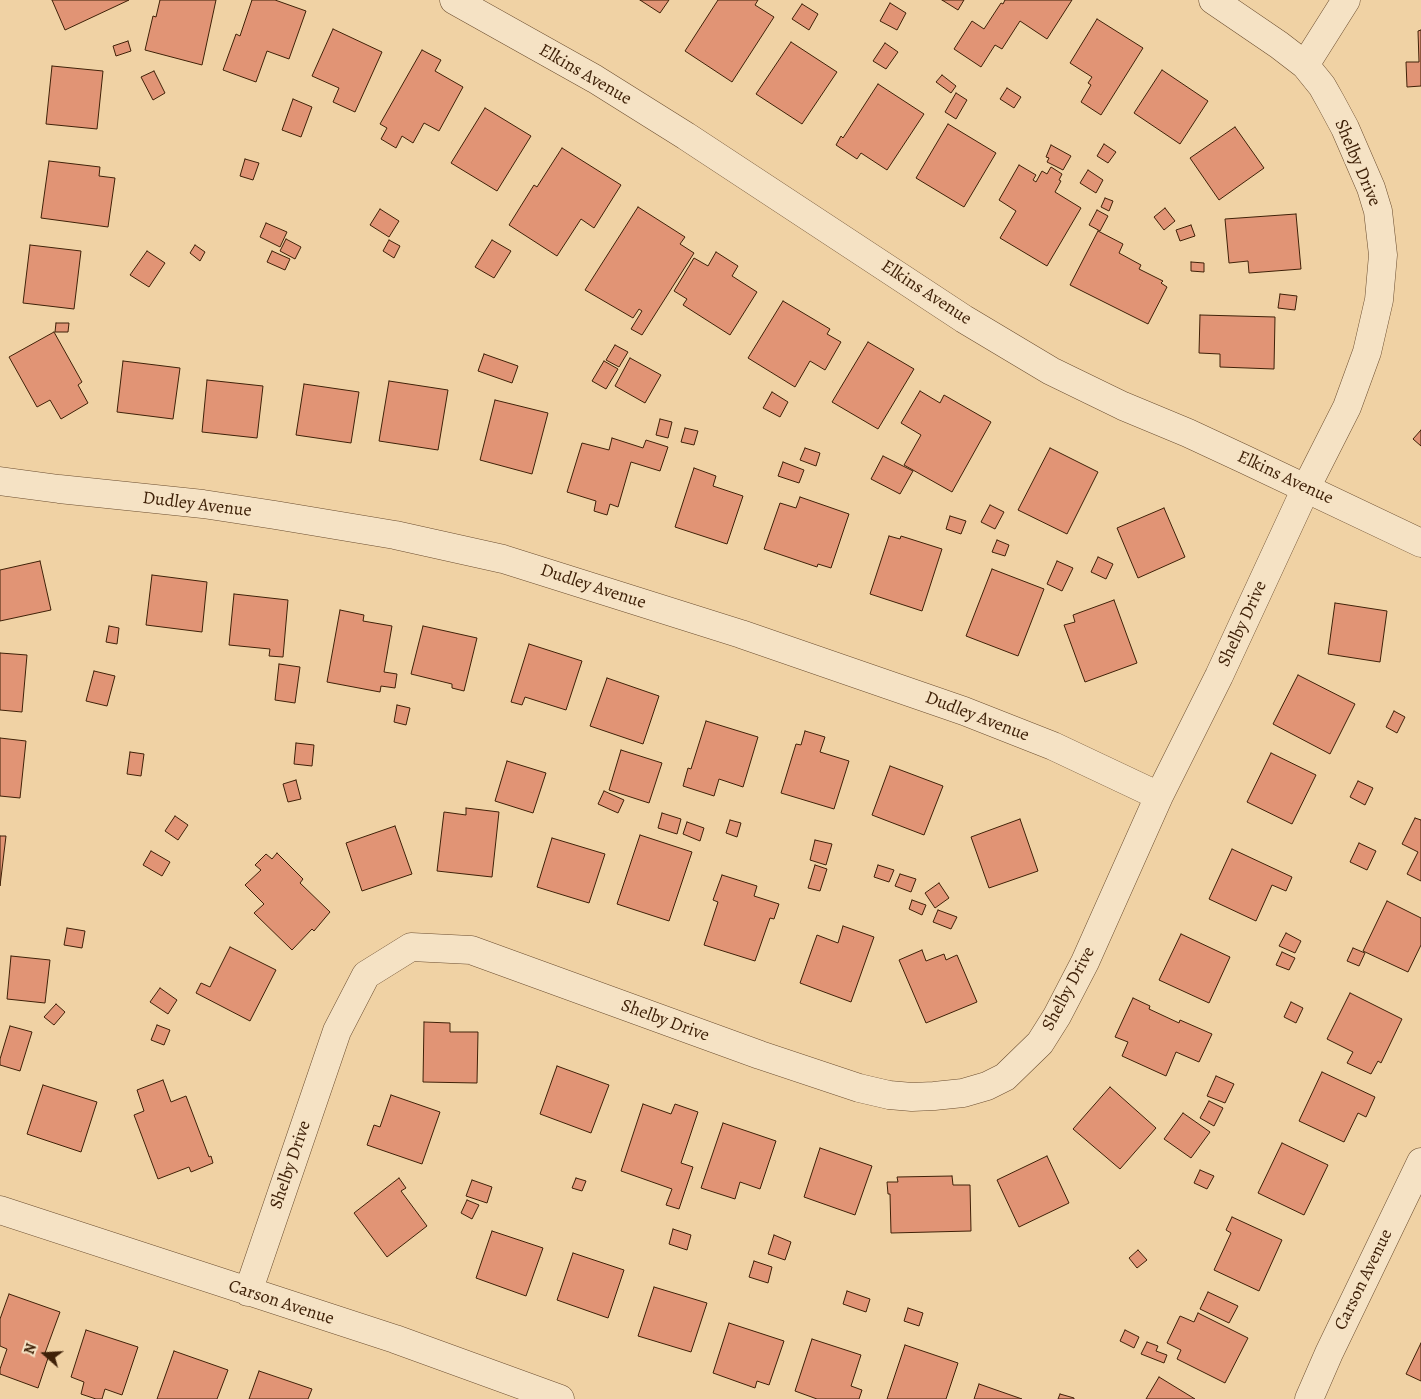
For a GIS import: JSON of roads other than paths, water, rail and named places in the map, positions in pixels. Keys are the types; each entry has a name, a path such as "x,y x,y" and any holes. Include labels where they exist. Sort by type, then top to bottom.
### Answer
{"street":[{"name":"Elkins Avenue","path":"454,0 620,94 964,319 1052,372 1123,406 1188,433 1421,543"},
{"name":"Shelby Drive","path":"248,1292 336,1031 366,975 411,947 471,950 760,1055 859,1088 889,1095 912,1097 963,1093 987,1086 1005,1077 1040,1043 1057,1016 1084,962 1159,796 1219,676 1306,488 1346,407 1367,352 1379,300 1383,255 1378,211 1371,188 1340,120 1322,86 1305,65 1213,0"},
{"path":"1305,65 1346,0"},
{"name":"Dudley Avenue","path":"0,481 203,504 275,515 396,534 503,559 740,634 964,711 1053,746 1159,796"},
{"name":"Carson Avenue","path":"1309,1399 1329,1353 1421,1162"},
{"name":"Carson Avenue","path":"0,1210 395,1339 560,1399"}]}
